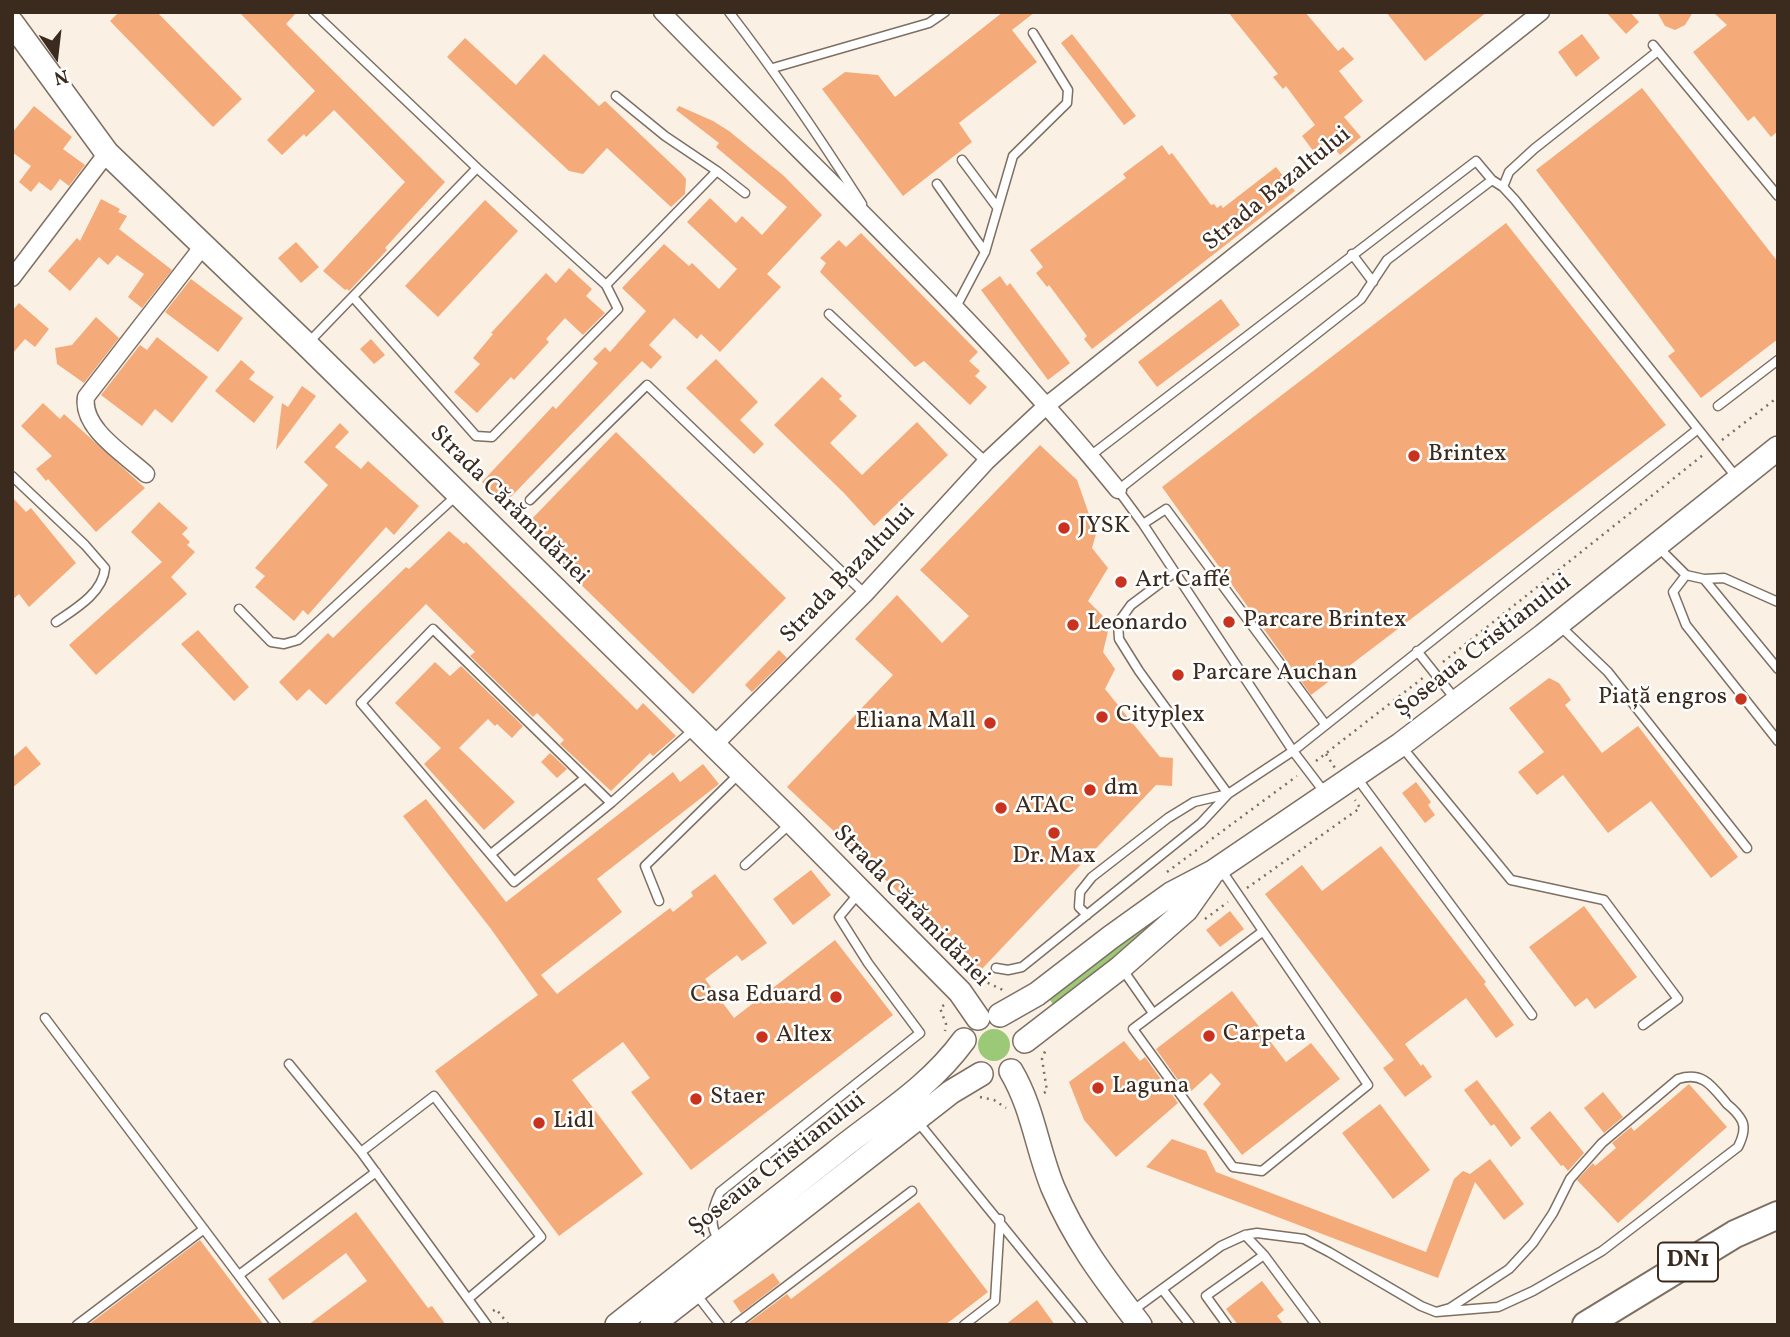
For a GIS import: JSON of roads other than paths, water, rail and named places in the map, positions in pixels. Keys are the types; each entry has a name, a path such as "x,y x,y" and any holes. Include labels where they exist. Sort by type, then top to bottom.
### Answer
{"main road":[{"name":"DN1","path":"1586,1325 1735,1234 1778,1215"}],"street":[{"path":"662,12 956,307 1118,490"},
{"name":"Strada Bazaltului","path":"714,745 865,594 986,461 1046,406 1541,12"},
{"name":"Strada Cărămidăriei","path":"12,23 107,153 306,344 861,890 960,992 989,1017"},
{"path":"12,278 107,153"},
{"path":"146,474 92,425 85,405 86,397 203,246"},
{"name":"Șoseaua Cristianului","path":"989,1017 1038,994 1171,894 1216,870 1400,745 1558,624 1778,448"},
{"name":"Șoseaua Cristianului","path":"1025,1041 1121,967 1186,910 1216,870"},
{"path":"989,1017 1017,1024 1025,1041 1022,1060 1011,1072 993,1077 981,1074 969,1063 953,1040 989,1017"},
{"name":"Șoseaua Cristianului","path":"617,1325 922,1087 943,1067 953,1040"},
{"path":"1011,1072 1027,1102 1052,1185 1072,1229 1091,1261 1135,1318"},
{"name":"Șoseaua Cristianului","path":"652,1325 916,1119 967,1081 981,1074"}],"lane":[{"path":"313,12 477,168 606,285 618,309 492,437 476,436 353,297"},
{"path":"729,12 773,68 879,230"},
{"path":"773,68 929,23 945,12"},
{"path":"956,307 985,251 1013,156 1067,103 1068,90 1033,33"},
{"path":"1503,187 1509,172 1534,149 1655,48 1778,196"},
{"path":"616,96 665,136 717,170 745,193"},
{"path":"962,160 997,207"},
{"path":"1090,456 1476,161 1492,180 1503,187 1738,479"},
{"path":"306,344 477,168"},
{"path":"606,285 717,170"},
{"path":"1492,180 1387,260 1361,299 1118,490 1143,523 1293,751 1307,768 1343,786 1532,1015"},
{"path":"937,184 985,251"},
{"path":"1352,254 1373,282"},
{"path":"829,314 986,461"},
{"path":"1718,406 1778,360"},
{"path":"530,500 647,385 865,594"},
{"path":"996,968 1008,970 1023,967 1201,823 1228,794 1293,751 1698,429"},
{"path":"12,476 85,545 105,568 101,584 57,622"},
{"path":"239,609 271,642 284,644 298,640 458,493"},
{"path":"1143,523 1166,509 1325,724"},
{"path":"1656,545 1686,575 1704,579 1724,578 1778,602"},
{"path":"1175,572 1131,605 1118,623 1119,639 1228,794"},
{"path":"1686,575 1674,592 1686,625 1778,741"},
{"path":"1704,579 1778,669"},
{"path":"1558,624 1608,672 1747,848"},
{"path":"611,803 433,629 361,703 514,882 611,803 695,728"},
{"path":"1417,651 1458,702"},
{"path":"1400,745 1511,880 1604,900 1678,999 1643,1025"},
{"path":"659,901 645,866 741,772"},
{"path":"491,854 586,778"},
{"path":"1087,915 1079,907 1080,892 1092,877 1168,818 1194,802 1228,794"},
{"path":"746,865 792,822"},
{"path":"1216,870 1238,895 1368,1085 1262,1171 1233,1167 1133,1029 1262,932"},
{"path":"721,1242 711,1226 714,1203 720,1192 920,1033 868,963 839,917 861,890"},
{"path":"1121,967 1153,1013"},
{"path":"45,1018 276,1325"},
{"path":"289,1064 361,1152 487,1325"},
{"path":"1135,1318 1162,1289 1221,1246 1245,1235 1257,1233 1304,1239 1436,1312 1498,1307 1533,1292 1602,1251 1738,1147 1743,1138 1742,1121 1712,1085 1702,1078 1691,1075 1678,1079 1602,1143 1570,1179 1553,1213 1533,1243 1509,1269 1450,1308 1436,1312"},
{"path":"361,1152 434,1096 541,1237 468,1299"},
{"path":"916,1119 1000,1219 1083,1325"},
{"path":"239,1275 376,1172"},
{"path":"735,1325 912,1191"},
{"path":"964,1325 995,1301 1000,1219"},
{"path":"77,1325 204,1228"},
{"path":"1245,1235 1264,1255 1316,1325"},
{"path":"1227,1325 1206,1296 1264,1255"},
{"path":"1162,1289 1190,1325"},
{"path":"694,1291 720,1325"}],"place":[{"name":"Brintex","path":"1414,456"},
{"name":"JYSK","path":"1064,528"},
{"name":"Art Caffé","path":"1121,582"},
{"name":"Parcare Brintex","path":"1229,622"},
{"name":"Leonardo","path":"1073,625"},
{"name":"Parcare Auchan","path":"1178,675"},
{"name":"Piață engros","path":"1741,699"},
{"name":"Cityplex","path":"1102,717"},
{"name":"Eliana Mall","path":"990,723"},
{"name":"dm","path":"1090,790"},
{"name":"ATAC","path":"1001,808"},
{"name":"Dr. Max","path":"1054,833"},
{"name":"Casa Eduard","path":"836,997"},
{"name":"Carpeta","path":"1209,1036"},
{"name":"Altex","path":"762,1037"},
{"name":"Laguna","path":"1098,1088"},
{"name":"Staer","path":"696,1099"},
{"name":"Lidl","path":"539,1123"}]}
